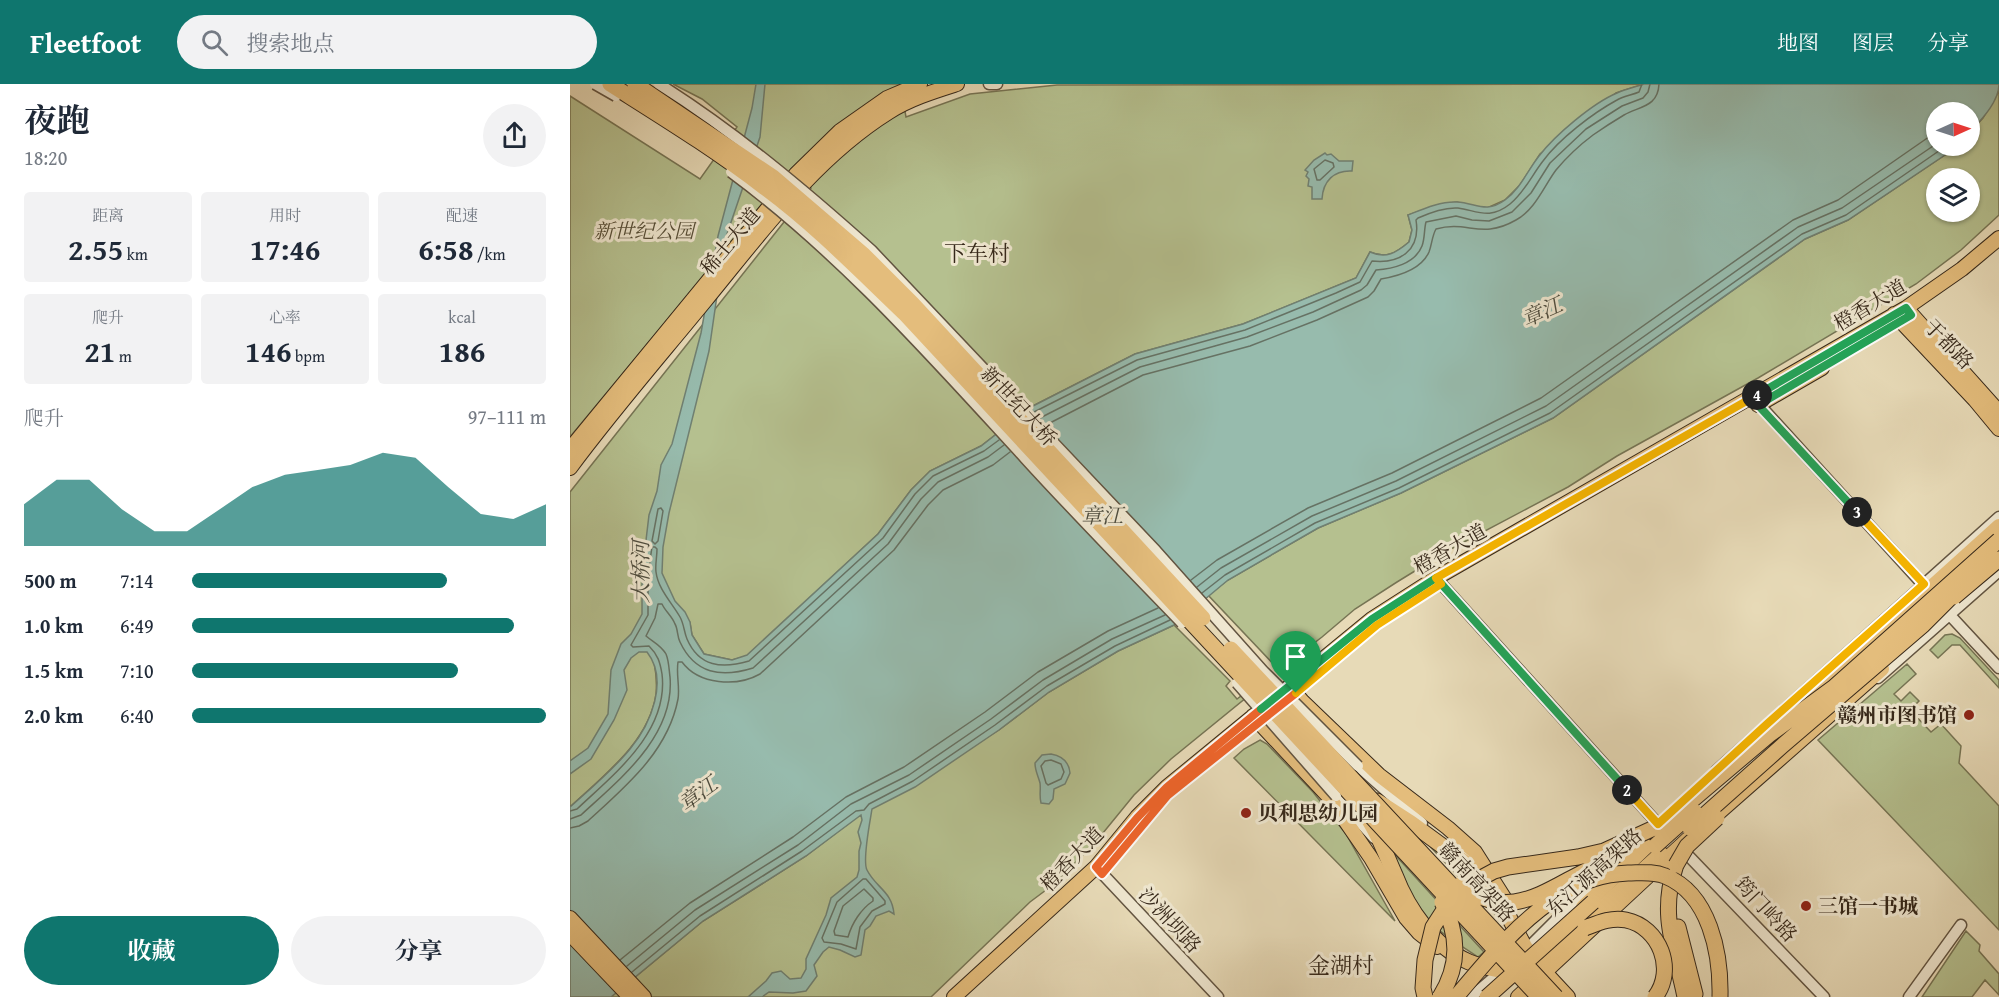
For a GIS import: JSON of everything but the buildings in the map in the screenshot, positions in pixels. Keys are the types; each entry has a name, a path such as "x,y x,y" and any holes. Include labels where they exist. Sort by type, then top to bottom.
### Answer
{"highway":[{"name":"新世纪大桥","path":"610,84 680,128 766,188 812,226 896,305 1362,799"},
{"name":"新世纪大桥","path":"635,84 773,177 864,255 913,304 1065,470 1362,799"},
{"path":"1918,621 1980,549 1999,532"},
{"name":"东江源高架路","path":"1918,621 1999,540"},
{"name":"东江源高架路","path":"1487,997 1999,551"},
{"path":"1918,621 1999,559"},
{"path":"1362,799 1453,879 1476,896 1503,902 1532,899 1629,848 1662,824 1770,735 1843,687"},
{"path":"1685,997 1669,930 1669,893 1676,865 1687,846 1843,687"},
{"name":"东江源高架路","path":"1500,997 1547,969 1843,687"},
{"path":"1362,799 1411,823 1475,870 1502,904 1528,952"},
{"path":"1362,799 1404,896 1425,928 1461,958"},
{"path":"1362,799 1440,899 1446,911 1455,938 1456,950 1451,975 1440,997"},
{"name":"赣南高架路","path":"1362,799 1447,889 1556,997"},
{"path":"1425,997 1423,988 1425,960 1433,927 1453,896 1468,885 1494,871 1508,867 1604,851 1662,824"},
{"path":"1676,865 1672,904 1695,997"},
{"path":"1456,997 1522,924 1562,894 1591,879 1608,874 1648,872 1664,875 1684,888 1708,921 1716,944 1720,971 1719,997"},
{"path":"1447,889 1507,934 1552,983 1569,997"},
{"name":"赣南高架路","path":"1447,889 1528,996"},
{"path":"1547,969 1585,928 1603,921 1627,920 1643,927 1654,936 1662,953 1666,966 1662,983 1655,997"}],"main road":[{"name":"稀土大道","path":"570,449 796,174 840,130 887,98 918,88 957,84"},
{"name":"稀土大道","path":"570,468 603,423 805,181 848,142 918,88"},
{"name":"橙香大道","path":"1902,315 1999,238"},
{"name":"橙香大道","path":"966,997 1099,870 1168,795 1255,719 1377,625 1439,581 1902,315 1999,248"},
{"path":"1902,315 1999,411"},
{"name":"于都路","path":"1902,315 1999,429"},
{"path":"1481,997 1506,971 1579,911 1711,785 1926,587 1999,526"},
{"path":"1255,719 1329,797 1380,872 1400,910 1419,933 1434,945 1471,963 1506,971 1528,996 1547,969 1999,566"},
{"path":"1293,690 1379,775 1448,828 1475,852 1494,879 1518,926"},
{"name":"橙香大道","path":"954,997 1044,915 1099,870"},
{"path":"570,918 644,997"},
{"path":"570,934 630,997"},
{"path":"1528,952 1547,969 1569,997"}],"street":[{"path":"595,84 669,126 762,195 849,271 902,324 1047,483 1199,641 1375,840 1398,900 1419,933"},
{"path":"659,84 734,136 826,210 871,250 1156,551 1263,671 1358,766 1418,820 1469,856 1497,890 1518,926 1528,952 1569,907 1662,824 1767,724 1926,587 1999,517"},
{"path":"989,84 997,84"},
{"path":"1755,401 1999,668"},
{"path":"1947,613 1999,571"},
{"path":"1439,581 1662,824"},
{"name":"筠门岭路","path":"1683,849 1824,997"},
{"name":"沙洲坝路","path":"1099,870 1218,997"},
{"path":"945,997 989,957 1044,915"},
{"path":"1909,997 1961,925"},
{"path":"1472,997 1506,971"}],"green space":[{"name":"新世纪公园","path":"673,84 900,84 906,117 970,94 1057,85 1644,84 1616,93 1540,154 1520,185 1505,200 1487,208 1457,202 1442,204 1408,215 1412,230 1409,242 1391,254 1381,255 1370,252 1356,278 1243,324 1135,354 1031,407 981,446 930,471 911,490 878,534 747,656 732,660 704,654 692,635 690,623 654,662 656,694 652,711 644,728 623,757 570,807 570,492 811,188 791,171 570,437 570,96 700,179 737,127 702,99"},
{"path":"1999,91 1999,215 1961,250 1916,284 1758,378 1617,456 1568,487 1449,550 1355,609 1279,670 1208,595 1228,580 1318,528 1401,493 1553,418 1805,239 1848,220 1944,156 1980,156 1980,121"},
{"path":"1174,625 1230,681 1226,686 1237,699 1245,693 1247,697 1171,759 1134,795 1094,844 1054,884 1030,902 931,997 611,997 703,921 806,856 861,814 999,730 1049,692 1118,651"},
{"path":"1952,634 1960,638 1999,680 1999,688 1960,645 1952,645 1938,658 1930,650 1945,635"},
{"path":"1907,664 1916,674 1894,694 1901,701 1910,692 1919,701 1910,710 1931,732 1941,724 1961,746 1959,763 1999,806 1999,930 1818,740"},
{"path":"1260,740 1267,744 1313,792 1346,834 1395,921 1234,758"},
{"path":"1418,834 1484,886 1510,930"},
{"path":"1386,845 1484,952 1478,957 1444,934 1426,918 1408,893"},
{"path":"1966,931 1980,945 1979,951 1999,974 1999,995 1985,980 1972,997 1922,997"}],"water":[{"name":"章江","path":"756,84 765,84 760,137 725,240 709,351 669,513 663,547 662,573 675,601 685,612 690,622 692,635 704,654 732,660 747,655 878,534 911,490 930,471 981,446 1031,407 1135,354 1243,324 1356,278 1370,252 1381,255 1391,254 1409,242 1412,230 1408,215 1445,203 1457,202 1481,207 1498,204 1515,190 1539,156 1564,129 1597,104 1617,93 1644,84 1999,84 1993,104 1980,121 1980,102 1926,102 1926,156 1944,156 1848,220 1805,239 1553,418 1401,493 1318,528 1228,580 1174,625 1118,651 1049,692 999,730 915,787 872,809 865,858 867,870 887,895 893,906 894,914 889,911 876,916 865,930 861,955 855,957 829,947 823,952 814,965 817,976 806,991 769,992 762,997 748,997 772,973 781,971 790,979 801,978 806,969 806,959 826,915 831,898 857,877 861,843 858,832 862,820 861,815 806,856 703,921 611,997 570,997 570,807 616,764 638,739 645,727 655,702 657,688 657,675 647,652 639,652 631,658 624,670 627,690 614,720 591,759 570,774 570,761 588,748 608,714 611,670 621,644 631,634 642,614 642,574 649,515 657,491 661,465 672,444 701,333 718,236 752,108"},
{"path":"1325,153 1331,154 1339,161 1353,161 1352,171 1335,175 1327,182 1322,199 1312,199 1312,187 1308,186 1309,179 1306,176 1308,172 1305,170"},
{"path":"1051,754 1064,760 1070,773 1065,784 1054,789 1053,799 1049,804 1041,803 1040,783 1035,763 1042,755"}],"place":[{"name":"赣州市图书馆","path":"1969,715"},
{"name":"贝利思幼儿园","path":"1246,813"},
{"name":"三馆一书城","path":"1806,906"}],"district":[{"name":"下车村","path":"977,253"},
{"name":"金湖村","path":"1341,965"}],"route":[{"path":"1296,693 1168,795 1102,874 1096,867 1137,818 1178,777 1372,619 1436,578 1658,824 1924,584 1758,405 1911,315 1906,308 1894,314 1825,356 1436,578 1441,584 1377,625 1296,693"}],"water label":[{"name":"大桥河","path":"641,572"}]}
